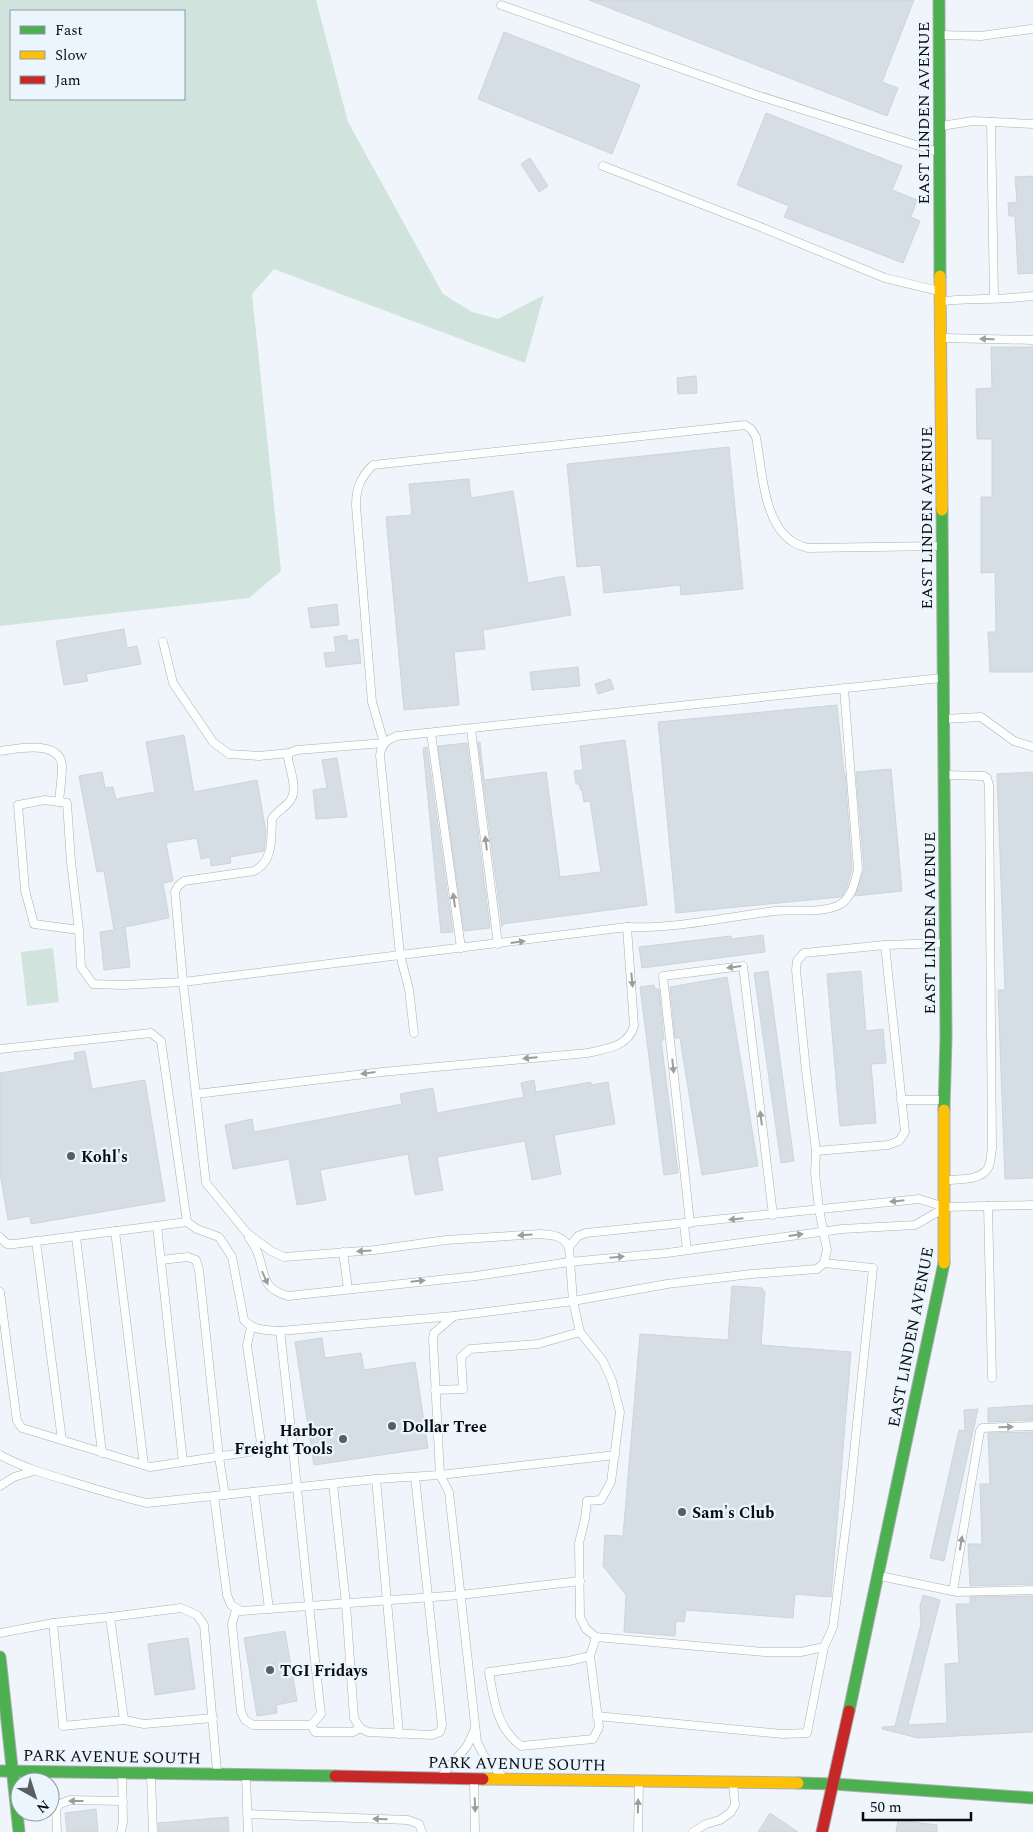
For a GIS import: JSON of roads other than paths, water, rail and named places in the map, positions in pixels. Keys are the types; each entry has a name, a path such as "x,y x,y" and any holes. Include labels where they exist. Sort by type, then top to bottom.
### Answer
{"main road":[{"name":"EAST LINDEN AVENUE","path":"822,1832 834,1784 944,1262 946,1037 939,0"},
{"path":"0,1657 19,1832"},
{"name":"PARK AVENUE SOUTH","path":"0,1771 834,1784 1033,1798"}],"lane":[{"path":"501,5 753,94 940,152"},
{"path":"939,35 982,36 1031,29"},
{"path":"940,126 972,121 1033,124"},
{"path":"991,122 994,298"},
{"path":"603,166 885,278 941,296 1016,298 1033,296"},
{"path":"941,338 1033,340"},
{"path":"384,743 372,702 356,506 358,483 373,465 745,425 751,429 756,438 770,511 782,531 793,542 808,548 942,546"},
{"path":"162,642 174,683 213,742 229,754 259,756 289,753 297,750 384,743"},
{"path":"414,1033 409,989 400,955 380,755 384,743 389,739 397,736 943,678"},
{"path":"79,930 34,924 25,890 18,806 45,800 67,803 71,862 79,930 81,967 93,984 123,985 183,982 626,927 655,928 776,911 825,909 840,904 852,891 858,869 844,688"},
{"path":"944,720 981,717 1014,741 1033,747"},
{"path":"471,729 498,944"},
{"path":"431,733 461,948"},
{"path":"0,751 39,747 54,752 62,764 59,802"},
{"path":"289,753 288,758 294,788 293,796 272,819 270,852 266,862 254,871 184,880 175,892 183,982 206,1183 247,1233 257,1252 266,1283 272,1290 288,1296 476,1276 569,1262 687,1250 842,1229 915,1225 945,1207"},
{"path":"944,775 984,776 987,778 989,786 992,1148 988,1168 980,1176 969,1179 945,1180"},
{"path":"196,1094 382,1072 588,1053 617,1046 631,1036 634,1026 626,927"},
{"path":"1,1240 7,1244 36,1242 187,1222 197,1229 219,1237 227,1247 232,1256 244,1320 251,1327 260,1330 280,1331 454,1316 573,1301 667,1284 751,1274 817,1269 824,1263 827,1250 819,1209 815,1173 816,1151 806,1072 796,970 797,961 804,953 885,945 944,943"},
{"path":"816,1151 888,1145 899,1142 904,1132 885,945"},
{"path":"687,1250 687,1224 663,976 743,966 773,1215"},
{"path":"0,1049 151,1033 161,1041 187,1222"},
{"path":"901,1100 944,1100"},
{"path":"569,1247 578,1236 586,1233 919,1199 945,1207 1033,1204"},
{"path":"988,1206 992,1378"},
{"path":"157,1226 183,1462"},
{"path":"115,1231 144,1464"},
{"path":"247,1233 271,1251 284,1257 375,1250 446,1240 540,1234 562,1238 569,1247 573,1301 580,1332 603,1361 612,1382 620,1412 611,1482 601,1500 587,1501 579,1543 580,1617 586,1629 596,1637 764,1652 801,1652 824,1647"},
{"path":"76,1237 102,1453"},
{"path":"36,1242 62,1440"},
{"path":"343,1252 348,1289"},
{"path":"161,1260 188,1256 196,1260 199,1270 219,1457 225,1496"},
{"path":"597,1716 783,1734 807,1733 824,1647 832,1627 849,1502 873,1268 824,1263"},
{"path":"0,1292 16,1421 22,1428 150,1467 255,1451 261,1443 247,1345 251,1327"},
{"path":"454,1316 434,1333 433,1357 440,1475 449,1492 475,1729 480,1750 504,1779"},
{"path":"236,1610 232,1624 241,1712 245,1720 253,1725 311,1725 321,1714 280,1331"},
{"path":"435,1390 463,1389 461,1358 470,1349 538,1344 580,1332"},
{"path":"953,1591 980,1431 982,1428 1033,1426"},
{"path":"0,1455 18,1465 35,1471 126,1498 147,1502 225,1496 376,1479 440,1475 614,1455"},
{"path":"0,1486 14,1477 35,1471"},
{"path":"333,1484 346,1604 354,1718 360,1728 368,1732 432,1735 440,1732 442,1725 415,1476"},
{"path":"376,1479 399,1734"},
{"path":"254,1492 269,1609"},
{"path":"214,1496 227,1595 231,1605 236,1610 428,1598 580,1581"},
{"path":"878,1576 953,1591 1033,1590"},
{"path":"0,1633 53,1623 182,1608 197,1615 204,1625 217,1774"},
{"path":"110,1617 124,1720"},
{"path":"53,1623 64,1726 124,1720 144,1724 213,1718"},
{"path":"590,1656 569,1661 489,1672 496,1710 501,1724 514,1741 521,1746 593,1739 599,1728 590,1656 596,1637"},
{"path":"311,1725 315,1732 353,1732 360,1728"},
{"path":"439,1778 467,1746 475,1729"},
{"path":"121,1832 123,1822 122,1772"},
{"path":"151,1773 153,1832"},
{"path":"246,1774 248,1832"},
{"path":"474,1778 475,1832"},
{"path":"638,1832 639,1781"},
{"path":"693,1832 706,1824 720,1820 731,1812 735,1805 733,1782"},
{"path":"57,1832 56,1809 64,1802 70,1800 123,1801"},
{"path":"247,1814 408,1820 419,1824 422,1832"}],"place":[{"name":"Kohl's","path":"71,1156"},
{"name":"Dollar Tree","path":"392,1426"},
{"name":"Harbor Freight Tools","path":"343,1439"},
{"name":"Sam's Club","path":"682,1512"},
{"name":"TGI Fridays","path":"270,1670"}]}
